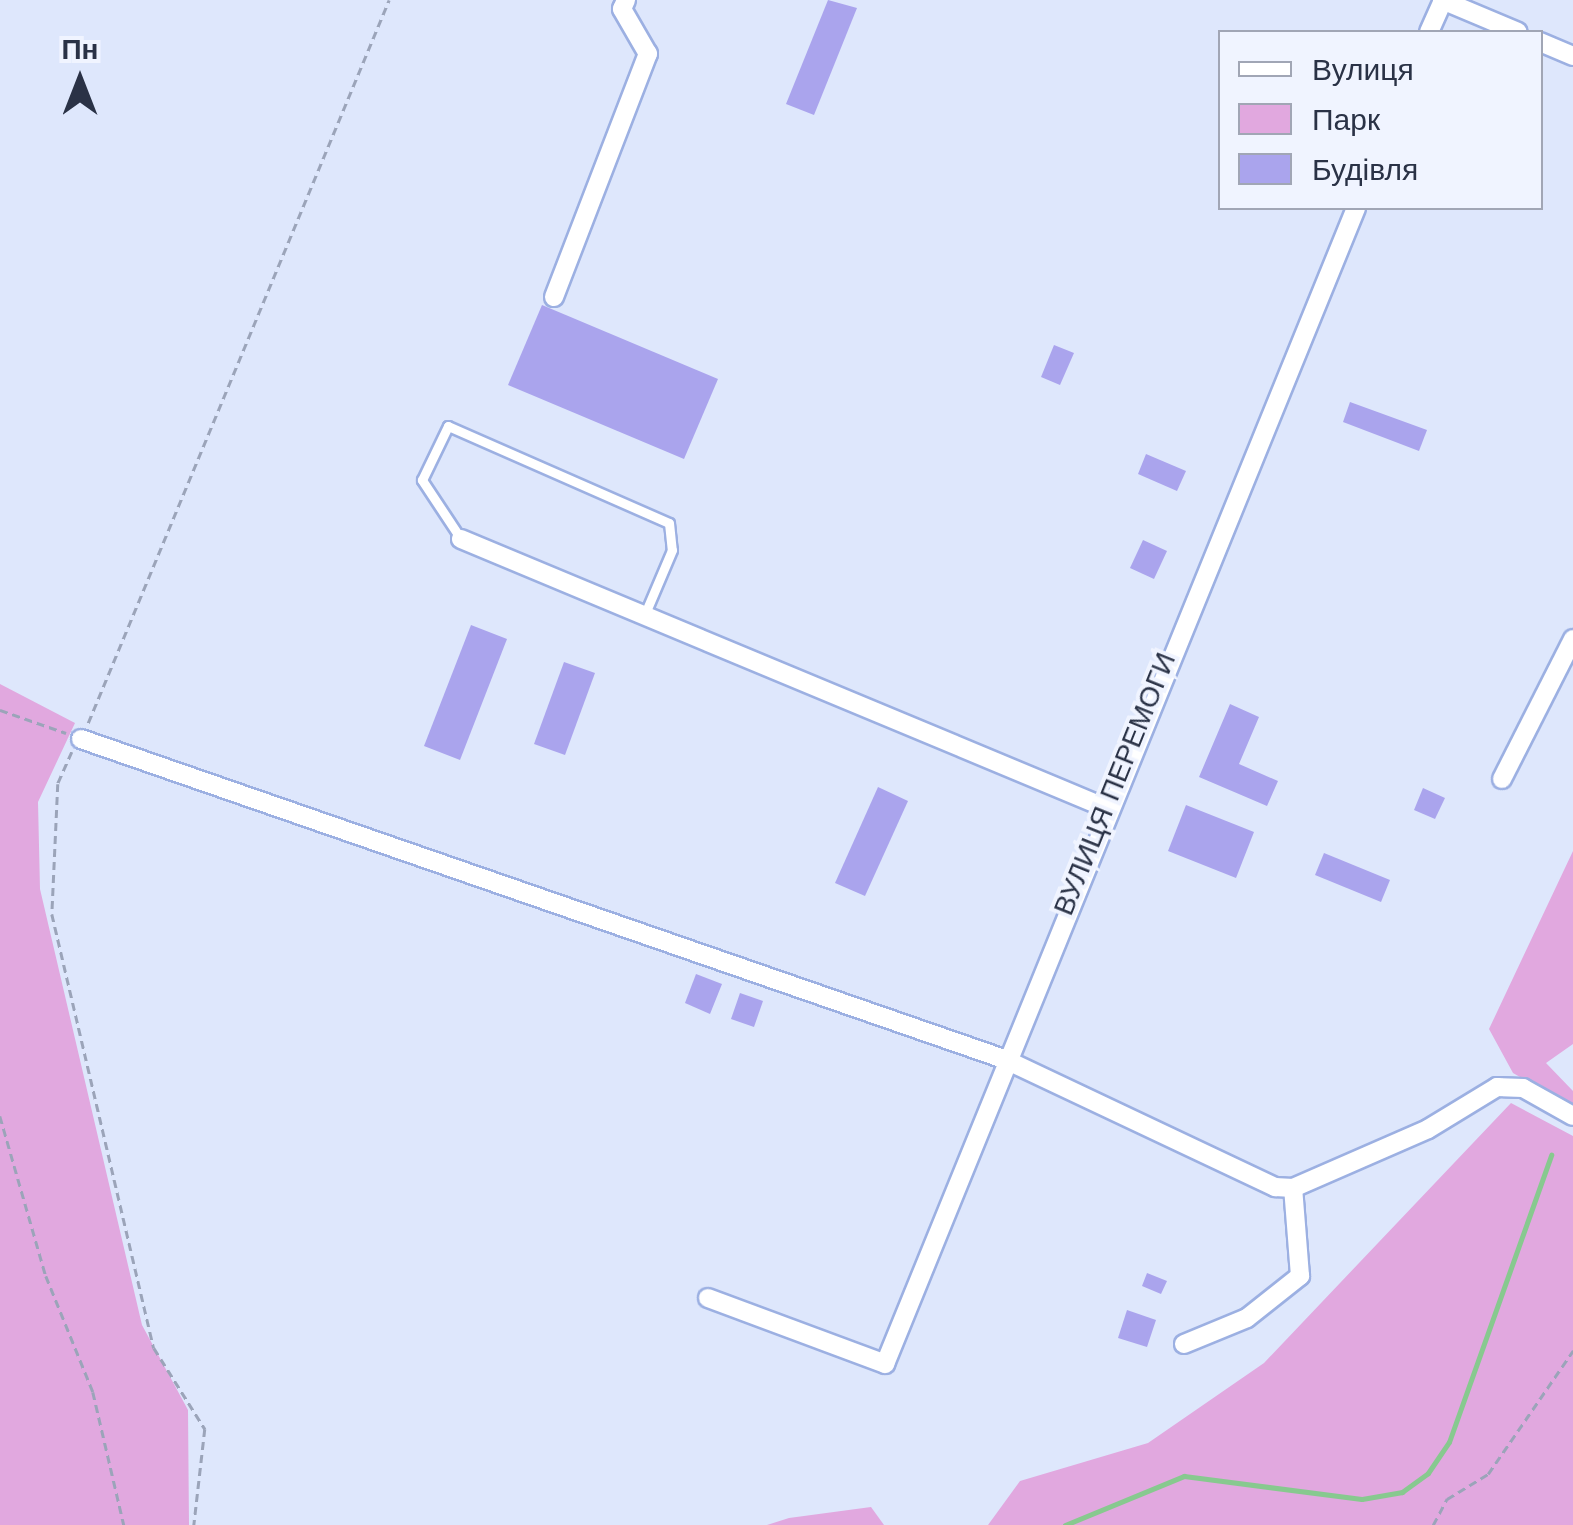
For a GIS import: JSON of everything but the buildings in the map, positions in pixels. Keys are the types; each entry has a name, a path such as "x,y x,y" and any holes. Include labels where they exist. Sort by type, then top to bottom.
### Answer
{"street":[{"path":"554,297 648,54 622,10 626,0"},
{"path":"1430,30 1443,0 1513,30"},
{"path":"1543,43 1573,56"},
{"name":"ВУЛИЦЯ ПЕРЕМОГИ","path":"708,1298 885,1364 1104,808 1355,210"},
{"path":"461,539 642,620 1104,808"},
{"path":"1502,779 1573,639"},
{"path":"81,739 1004,1059 1293,1188"},
{"path":"1293,1188 1497,1087 1523,1088 1573,1116"},
{"path":"1184,1344 1247,1318 1300,1276 1293,1188"}],"lane":[{"path":"461,539 422,480 448,426 669,523 672,550 642,620"}],"path":[{"path":"194,1525 206,1430 154,1348 52,914 58,784 81,739 389,0"},
{"path":"0,710 81,739"},
{"path":"0,1116 46,1276 93,1392 124,1525"},
{"path":"1433,1525 1446,1498 1488,1474 1573,1351"}],"green space":[{"path":"0,684 75,723 38,802 40,889 142,1325 188,1410 189,1525 0,1525"},
{"path":"1573,851 1573,1044 1546,1063 1573,1091 1573,1108 1513,1073 1489,1029"},
{"path":"1511,1103 1573,1136 1573,1525 988,1525 1020,1481 1148,1443 1264,1363"},
{"path":"871,1507 884,1525 767,1525 789,1518"}],"waterway":[{"path":"1065,1525 1184,1476 1362,1499 1402,1492 1428,1473 1449,1442 1551,1155"}]}
